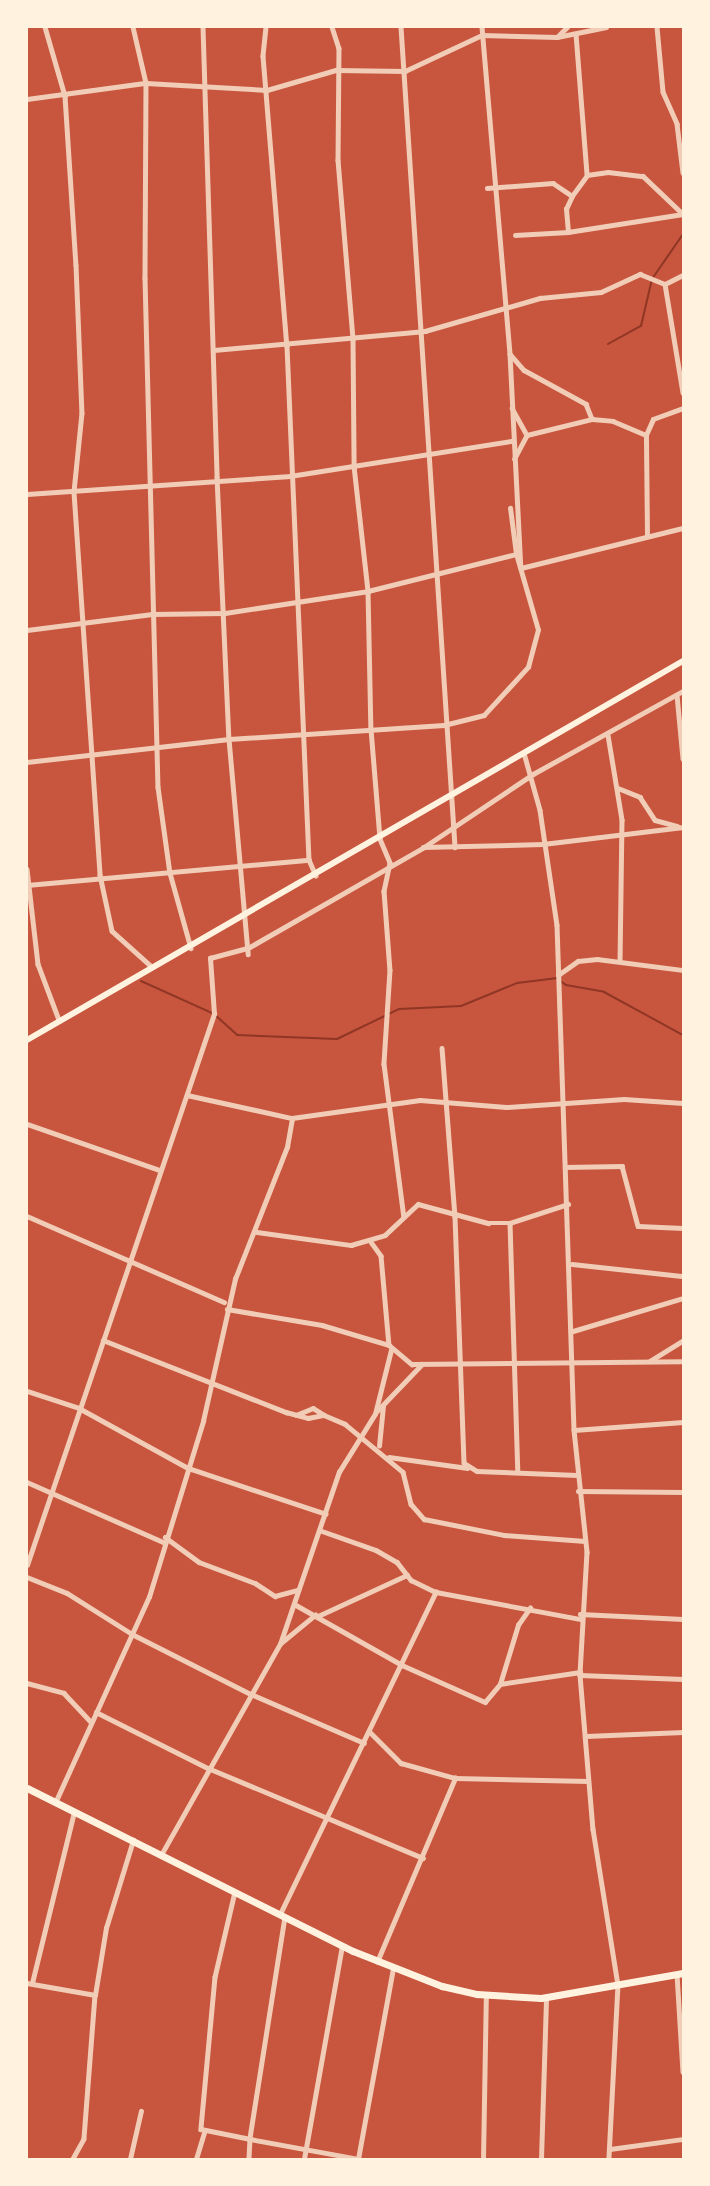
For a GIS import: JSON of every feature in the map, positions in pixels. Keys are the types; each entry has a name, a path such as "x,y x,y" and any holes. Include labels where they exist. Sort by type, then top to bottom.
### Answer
{"main road":[{"path":"27,1040 150,965 191,948 683,661"},
{"path":"27,1788 393,1970 486,1995 546,1998 680,1973"}],"street":[{"path":"45,27 65,96 81,367 74,492 85,621 82,664 93,753 99,875 112,932 150,965"},
{"path":"133,27 146,84 152,614 159,746 158,787 170,873 191,948"},
{"path":"203,27 208,85 209,307 214,350 217,477 229,739 241,919 248,954"},
{"path":"266,27 267,90 287,346 290,476 299,600 309,860 316,876"},
{"path":"332,27 339,48 336,70 353,339 354,466 368,591 371,729 380,839 390,863 384,891 390,970 384,1064 404,1217"},
{"path":"401,27 425,331 448,798 455,847"},
{"path":"482,27 502,309 510,354 513,461 521,568"},
{"path":"557,37 567,27"},
{"path":"27,99 146,84 208,85 267,90 336,70 405,71 482,35 557,37 606,27"},
{"path":"657,27 663,92 677,124 683,173"},
{"path":"568,232 566,209 587,175 576,34"},
{"path":"587,175 625,171 643,176 683,212"},
{"path":"487,188 553,183 572,196"},
{"path":"515,235 568,232 683,212"},
{"path":"214,350 287,346 425,331 502,309 601,292 640,274 665,284 683,276"},
{"path":"665,284 683,393"},
{"path":"510,354 524,370 586,404 592,419"},
{"path":"511,406 527,435"},
{"path":"647,536 646,435 652,419 683,408"},
{"path":"513,461 527,435 592,419 613,420 646,435"},
{"path":"27,494 150,488 217,477 290,476 430,457 512,441"},
{"path":"27,762 229,739 444,725 484,715 533,659 538,615 516,554 510,508"},
{"path":"521,568 683,528"},
{"path":"27,630 152,614 225,613 368,591 437,578 516,554"},
{"path":"27,1565 50,1491 104,1340 214,1014 210,958 248,948 390,863 423,847 533,774 608,735 683,691"},
{"path":"677,695 683,759"},
{"path":"608,735 618,788 620,961"},
{"path":"524,753 533,774 557,925 561,1102 572,1264 574,1430 578,1491 585,1541 580,1616 580,1674 588,1781 618,1985 609,2159"},
{"path":"618,788 640,797 655,820 683,827"},
{"path":"423,847 543,844 620,832 683,827"},
{"path":"28,885 99,875 239,869 309,860"},
{"path":"27,869 38,964 59,1020"},
{"path":"558,975 578,961 620,961 683,970"},
{"path":"442,1048 455,1217 458,1362 467,1468"},
{"path":"187,1095 292,1118 420,1100 448,1105 561,1102 683,1103"},
{"path":"55,1803 149,1597 211,1386 227,1309 257,1232 292,1118"},
{"path":"27,1124 160,1170"},
{"path":"565,1167 622,1166 638,1226 683,1228"},
{"path":"257,1232 318,1244 371,1242 424,1204 455,1217 510,1223 568,1204"},
{"path":"27,1216 224,1302"},
{"path":"510,1223 518,1472"},
{"path":"371,1242 381,1256 390,1348 375,1414"},
{"path":"572,1264 683,1276"},
{"path":"573,1331 683,1299"},
{"path":"227,1309 322,1325 390,1348 412,1364 516,1360 574,1364 683,1361"},
{"path":"104,1340 211,1386 296,1415 324,1415"},
{"path":"650,1361 683,1340"},
{"path":"161,1855 280,1644 296,1605 298,1590 322,1532 343,1461 360,1432 423,1364"},
{"path":"27,1391 79,1408 188,1468 326,1514"},
{"path":"379,1446 382,1406"},
{"path":"296,1415 313,1408 360,1432 379,1446 403,1472 411,1504 423,1519 504,1535 585,1541"},
{"path":"574,1430 683,1422"},
{"path":"389,1457 467,1468 577,1475"},
{"path":"27,1482 164,1540 199,1562 255,1583 274,1596 298,1590"},
{"path":"578,1491 683,1492"},
{"path":"322,1532 376,1550 397,1562 407,1575 436,1592 580,1616 683,1619"},
{"path":"280,1644 316,1616 407,1575"},
{"path":"27,1576 95,1608 132,1634 251,1694 364,1743"},
{"path":"249,2159 282,1916 436,1592"},
{"path":"296,1605 402,1665 485,1702 500,1684 518,1625 530,1608"},
{"path":"500,1684 580,1674 683,1679"},
{"path":"27,1683 64,1693 91,1722"},
{"path":"96,1712 208,1768 326,1820 423,1858"},
{"path":"370,1732 401,1763 455,1778 588,1781"},
{"path":"585,1736 683,1732"},
{"path":"377,1962 455,1778"},
{"path":"74,1812 29,1983 95,1995"},
{"path":"73,2159 84,2139 95,1995 106,1928 133,1840"},
{"path":"196,2159 204,2133 215,1977 235,1891"},
{"path":"304,2159 342,1945"},
{"path":"204,2133 305,2146 359,2159 393,1970"},
{"path":"680,1973 683,2072"},
{"path":"483,2159 486,1995"},
{"path":"541,2159 546,1998"},
{"path":"130,2159 141,2111"},
{"path":"609,2149 683,2139"}],"waterway":[{"path":"608,344 641,326 652,279 683,234"},
{"path":"141,981 214,1014 237,1035 337,1039 399,1009 461,1006 517,983 556,978 566,985 604,992 683,1035"}]}
